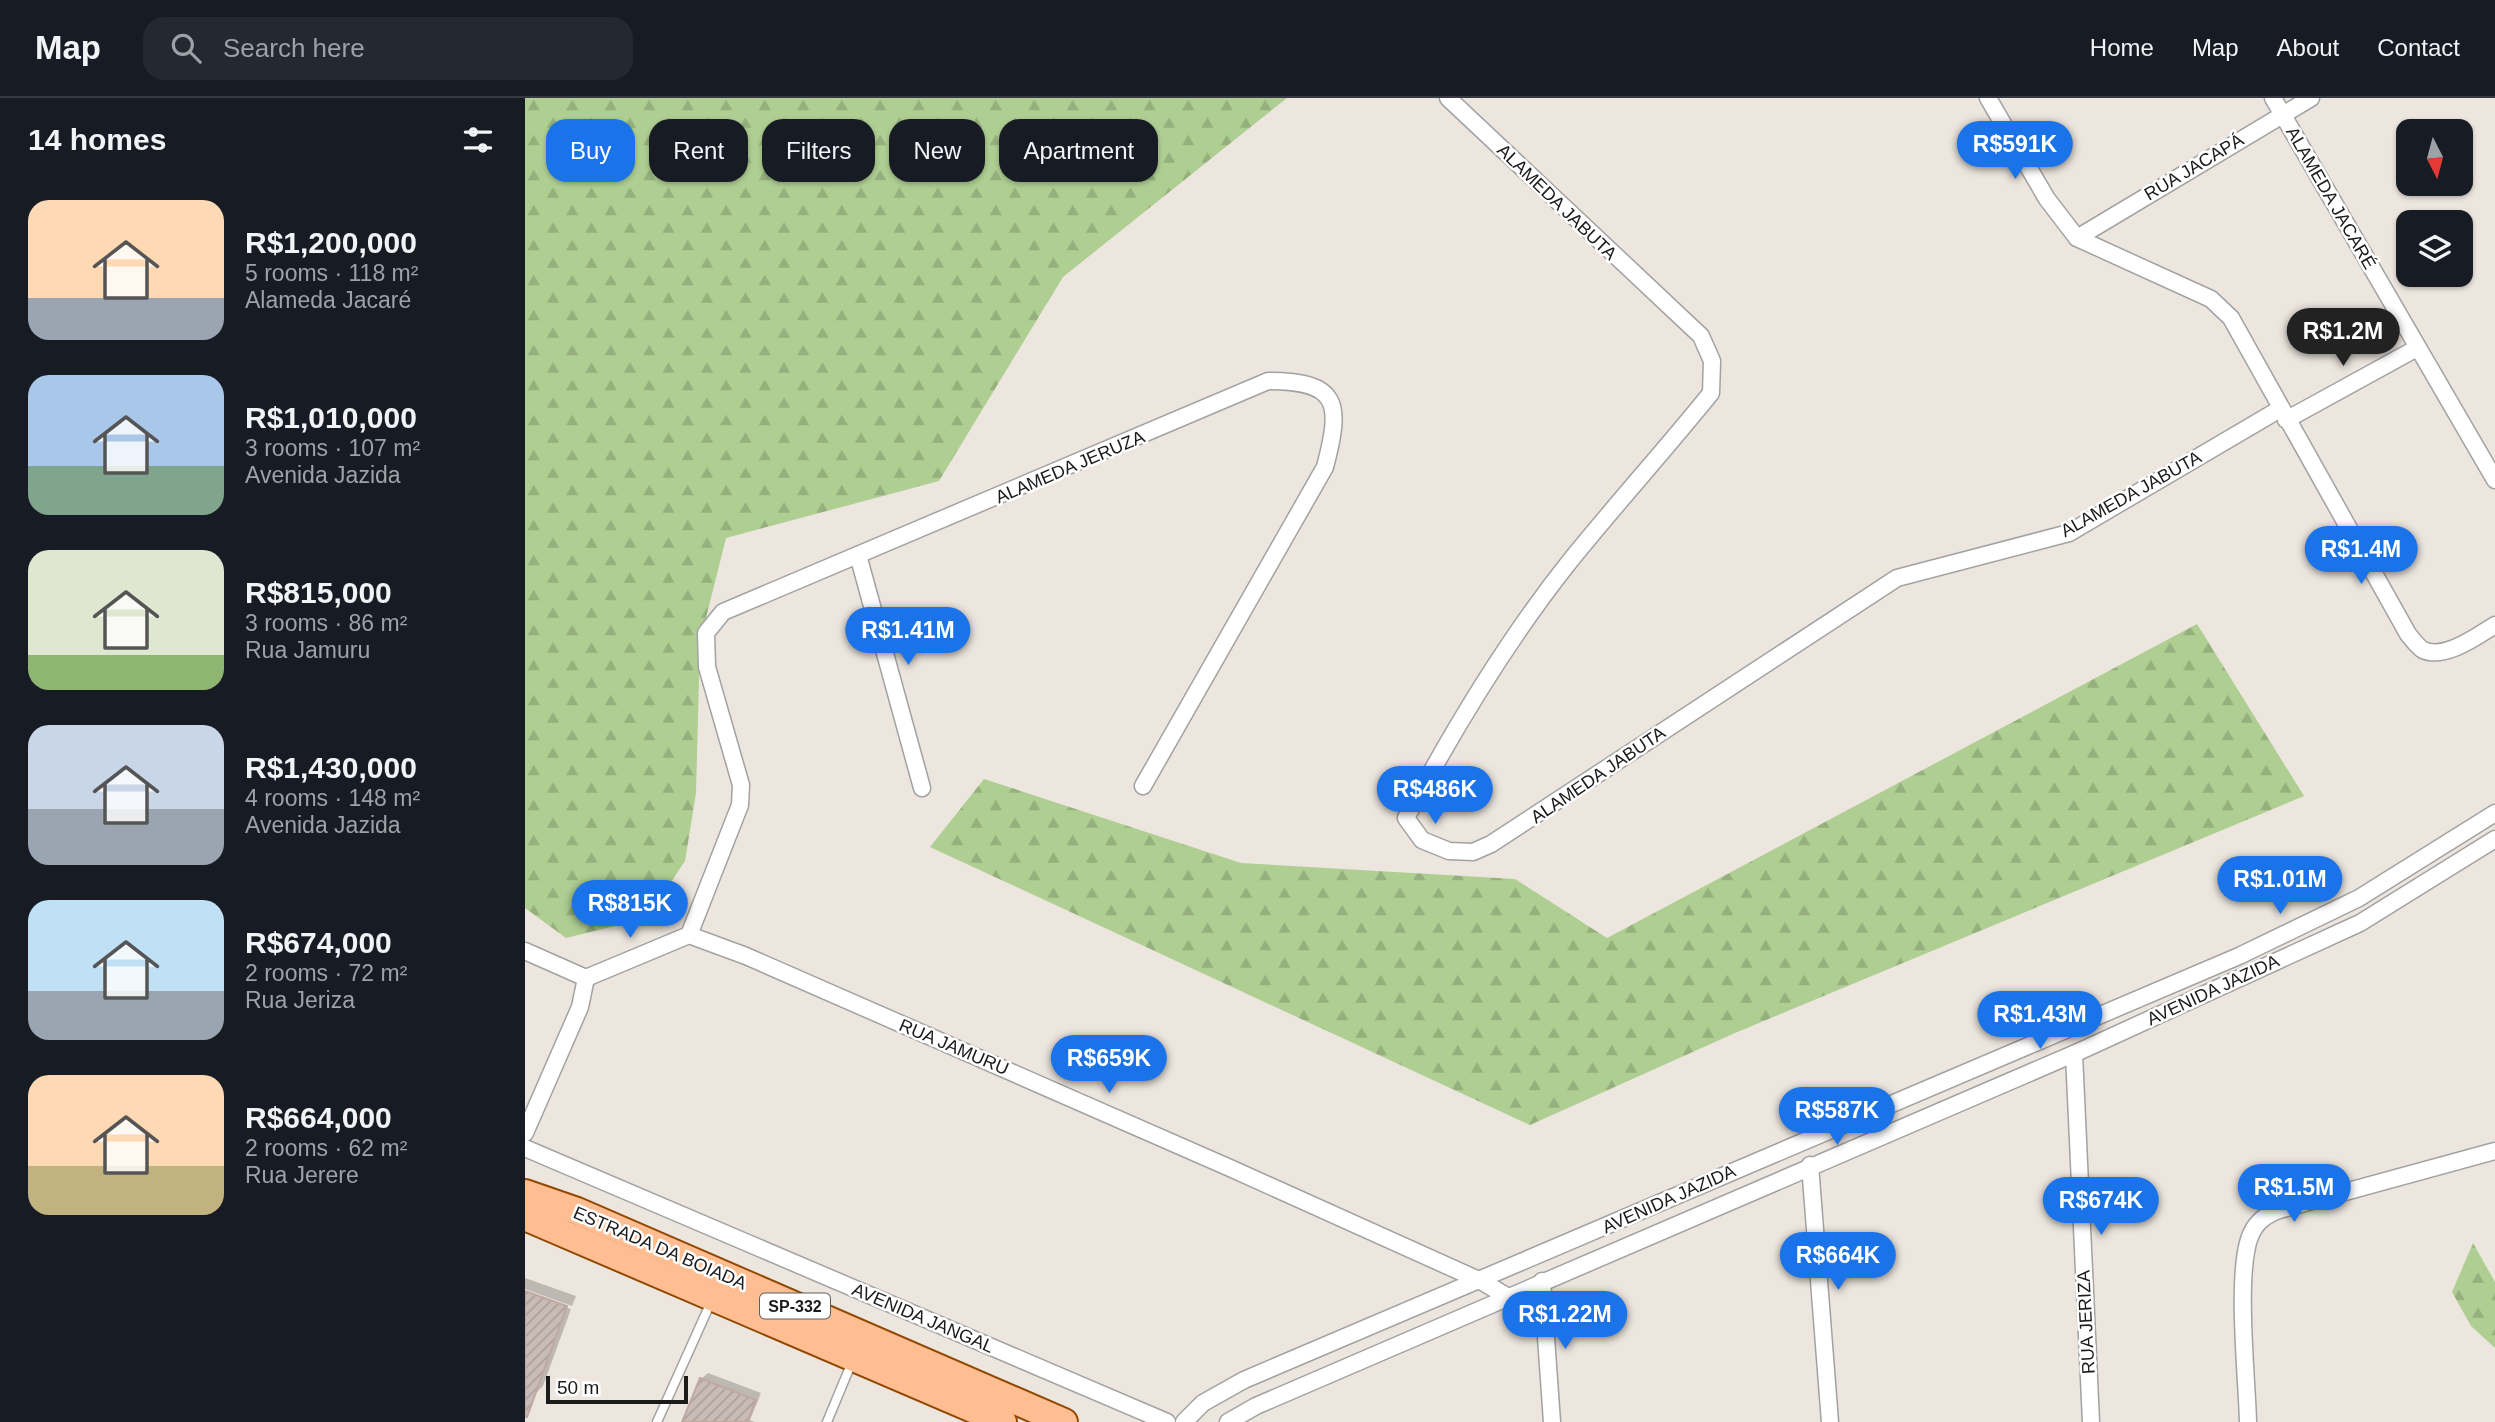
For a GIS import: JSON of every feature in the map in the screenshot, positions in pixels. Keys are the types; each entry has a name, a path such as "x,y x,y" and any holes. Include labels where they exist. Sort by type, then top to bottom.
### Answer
{"main road":[{"name":"ESTRADA DA BOIADA","path":"526,1213 577,1211 1064,1422"},
{"name":"ESTRADA DA BOIADA","path":"526,1213 853,1359 1003,1422"}],"street":[{"path":"1988,98 2047,200 2077,238 2211,299 2231,318 2408,634 2422,649 2435,653 2449,649 2495,625"},
{"name":"ALAMEDA JACARÉ","path":"2273,98 2495,480"},
{"name":"RUA JACAPÁ","path":"2077,238 2311,98"},
{"name":"ALAMEDA JABUTA","path":"1451,99 1701,337 1712,361 1711,393 1569,563 1476,695 1406,818 1422,840 1448,852 1473,852 1522,827 1642,743 1897,578 2069,533 2283,414"},
{"path":"2283,414 2417,348"},
{"name":"ALAMEDA JERUZA","path":"689,935 740,805 741,785 707,667 706,633 723,612 736,604 1268,381 1304,381 1322,390 1334,410 1336,428 1325,467 1143,786"},
{"path":"858,555 922,789"},
{"name":"AVENIDA JAZIDA","path":"1184,1422 1203,1403 1244,1380 2239,956 2323,917 2359,898 2495,813"},
{"name":"AVENIDA JAZIDA","path":"1228,1422 1256,1406 1542,1281 2074,1054 2360,923 2495,839"},
{"path":"525,951 586,978 689,935"},
{"name":"RUA JAMURU","path":"689,935 746,956 1217,1162 1481,1281 1508,1297"},
{"path":"525,1133 580,1007 586,978"},
{"name":"RUA JERIZA","path":"2074,1054 2059,1048 2057,1036 2065,1028 2081,1031 2085,1042 2074,1054 2091,1422"},
{"path":"1810,1165 1793,1159 1801,1141 1819,1150 1810,1165 1830,1422"},
{"name":"AVENIDA JANGAL","path":"525,1148 1167,1422"},
{"path":"2248,1422 2243,1287 2246,1247 2252,1230 2264,1216 2495,1151"},
{"path":"1542,1281 1552,1422"}],"lane":[{"path":"657,1422 714,1296"},
{"path":"827,1422 853,1359"}],"green space":[{"path":"525,98 1287,98 1063,277 939,481 726,538 700,642 696,793 685,861 647,918 566,938 525,908"},
{"path":"2197,624 2304,796 1735,1033 1530,1125 930,847 984,779 1241,863 1515,879 1607,938"},
{"path":"2473,1243 2495,1282 2495,1348 2471,1326 2452,1292"}],"building":[{"path":"525,1291 567,1306 527,1417 525,1417"},
{"path":"700,1378 756,1400 747,1422 682,1422"}]}
